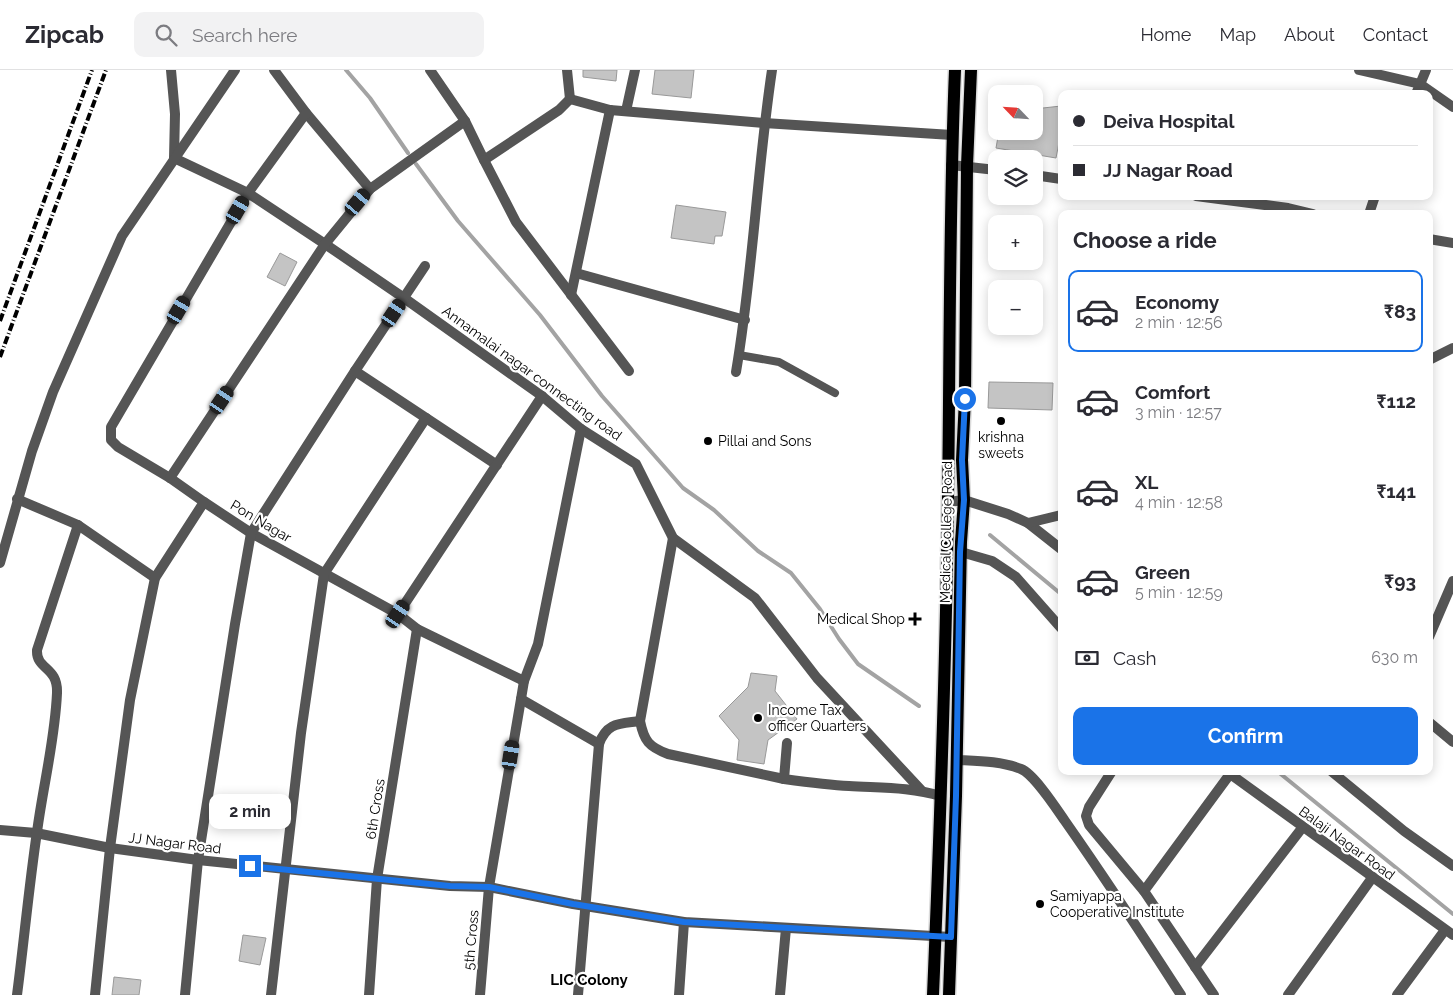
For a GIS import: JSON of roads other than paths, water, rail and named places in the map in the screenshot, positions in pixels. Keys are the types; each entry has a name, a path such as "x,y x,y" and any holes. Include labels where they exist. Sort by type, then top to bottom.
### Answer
{"main road":[{"name":"Medical College Road","path":"933,995 948,507 951,165 954,70"},
{"name":"Medical College Road","path":"949,995 957,760 961,547 964,500 962,460 967,166 971,70"}],"street":[{"path":"171,70 175,114 174,158"},
{"path":"0,563 17,499 53,392 122,236 235,70"},
{"path":"274,70 306,113 370,189"},
{"path":"430,70 465,121 516,222 629,371"},
{"path":"567,70 570,99"},
{"path":"626,111 635,70"},
{"path":"736,372 745,320 764,123 772,70"},
{"path":"1359,70 1418,89 1426,70"},
{"path":"1433,97 1453,107"},
{"path":"484,160 559,110 570,99"},
{"path":"570,99 610,110 764,123 952,135"},
{"path":"571,296 610,110"},
{"name":"Pon Nagar","path":"306,113 248,193 111,427 111,440 118,447 170,478 251,533 398,614 418,629 524,681"},
{"path":"170,478 326,244 370,189 465,121"},
{"name":"Annamalai nagar connecting road","path":"174,158 248,193 326,244 542,396 581,428 636,464 673,538 755,598 816,678 921,790"},
{"path":"951,165 988,169"},
{"path":"1043,176 1058,179"},
{"path":"1227,200 1296,210"},
{"path":"1433,240 1453,244"},
{"path":"185,995 198,860 251,533 425,266"},
{"path":"576,273 745,320"},
{"path":"1433,358 1453,348"},
{"path":"355,372 497,465"},
{"path":"398,614 542,396"},
{"path":"271,995 301,733 324,574 426,418"},
{"name":"5th Cross","path":"480,995 489,887 524,681 538,644 581,428"},
{"path":"17,499 78,525 155,578"},
{"path":"948,507 964,500 1008,514 1028,523 1058,547"},
{"path":"95,995 110,848 130,700 155,578 204,502"},
{"path":"1028,523 1058,516"},
{"path":"17,995 36,833 53,733 57,692 56,678 39,661 37,650 78,525"},
{"path":"673,538 640,721 643,736 654,749 784,779 849,786 921,790 940,796"},
{"path":"961,547 992,561 1016,577 1058,625"},
{"path":"1433,628 1453,581"},
{"name":"6th Cross","path":"369,995 377,879 418,629"},
{"path":"521,699 599,744"},
{"path":"578,995 599,744 602,735 614,724 640,721"},
{"path":"1433,725 1453,742"},
{"path":"784,779 787,743"},
{"path":"957,760 992,762 1022,769 1034,780 1049,798 1105,878 1181,995"},
{"path":"1109,775 1089,807 1086,816 1089,825 1144,892 1214,995"},
{"path":"1144,892 1227,775"},
{"name":"Balaji Nagar Road","path":"1231,775 1449,933"},
{"path":"1336,775 1404,831 1453,866"},
{"path":"1195,966 1302,828"},
{"name":"JJ Nagar Road","path":"0,830 36,833 110,848 198,860 450,886 489,887 586,906 684,922 951,937"},
{"path":"1288,995 1372,878"},
{"path":"679,995 684,922"},
{"path":"780,995 786,928"},
{"path":"1397,995 1449,933"}],"lane":[{"path":"739,355 779,362 835,393"}],"waterway":[{"path":"346,70 370,98 408,153"},
{"path":"416,164 458,221 540,315 602,396 683,488 714,510 758,551 791,573 820,609 858,664 919,706"},
{"path":"990,535 1058,592"},
{"path":"1282,775 1453,914"}],"railway":[{"path":"0,321 92,70"},
{"path":"0,357 106,70"}],"place":[{"name":"krishna sweets","path":"1001,421"},
{"name":"Pillai and Sons","path":"708,441"},
{"name":"Medical Shop","path":"915,619"},
{"name":"Income Tax officer Quarters","path":"758,718"},
{"name":"Samiyappa Cooperative Institute","path":"1040,904"}],"district":[{"name":"LIC Colony","path":"589,980"}]}
